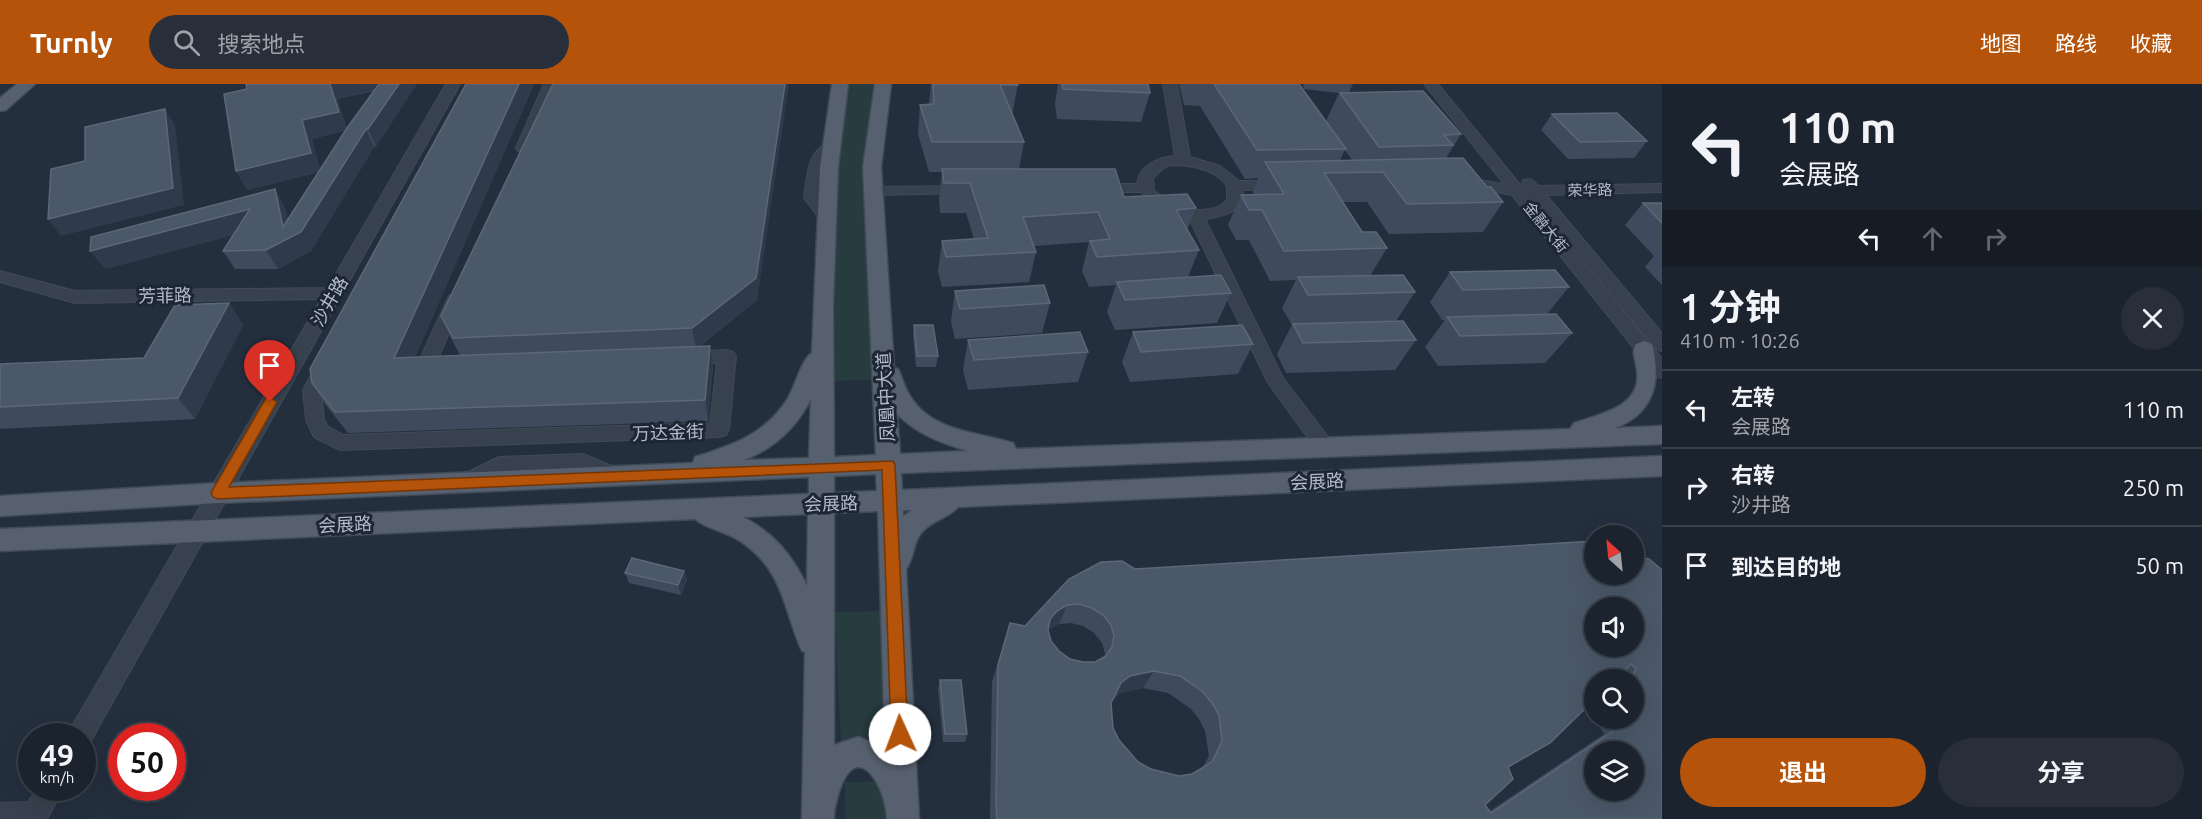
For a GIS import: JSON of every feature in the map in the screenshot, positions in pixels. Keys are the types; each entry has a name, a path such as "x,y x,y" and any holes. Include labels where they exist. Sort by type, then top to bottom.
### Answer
{"main road":[{"path":"0,93 11,84"},
{"path":"0,106 27,84"},
{"path":"817,818 823,341 827,219 832,146 840,84"},
{"name":"凤凰中大道","path":"883,84 872,166 890,500 903,810"},
{"path":"880,314 892,387 901,404 921,423 942,435 959,441 1039,458"},
{"path":"652,475 729,458 772,435 795,409 806,390 823,341"},
{"path":"1543,440 1613,420 1634,408 1645,396 1653,347"},
{"name":"会展路","path":"0,506 218,493 822,467 1662,435"},
{"name":"会展路","path":"0,540 1662,466"},
{"path":"894,599 899,551 906,533 920,516 949,502 1001,495"},
{"path":"689,509 745,528 763,542 784,567 804,612 819,672"},
{"path":"817,818 830,771 834,764 849,753 869,754 878,760 890,774 903,810"}],"street":[{"name":"沙井路","path":"87,723 453,84"},
{"path":"514,169 551,84"},
{"path":"1170,84 1183,160"},
{"name":"金融大街","path":"1431,84 1517,191 1653,347"},
{"name":"金融大街","path":"1446,84 1534,191 1653,347 1662,371"},
{"path":"1183,160 1221,171 1236,186 1238,195 1234,204 1225,210 1211,214 1195,214 1181,212 1158,202 1145,188 1144,179 1148,171 1162,163 1183,160"},
{"name":"荣华路","path":"1451,181 1517,191 1662,188"},
{"path":"1236,186 1295,185"},
{"path":"1086,189 1145,188"},
{"path":"874,191 980,190"},
{"path":"1195,214 1276,381 1325,447"},
{"name":"芳菲路","path":"0,276 32,287 75,297 333,293"},
{"path":"448,369 424,370 462,285"},
{"name":"万达金街","path":"335,348 312,390 315,420 321,432 340,443 719,430 727,356 669,359"},
{"path":"0,816 34,817 43,801"}],"green space":[{"path":"848,84 876,84 865,146 874,380 835,381 836,195"},
{"path":"882,611 894,767 842,769 835,612"},
{"path":"845,782 893,782 894,819 845,819"}],"building":[{"path":"246,84 330,84 339,112 302,120 311,153 236,171 224,94 247,89"},
{"path":"379,84 399,84 366,129 301,232 266,250 223,251 250,209 90,251 91,237 275,189 283,227 347,128"},
{"path":"466,84 519,84 394,358 710,346 705,400 335,412 312,383 310,369"},
{"path":"553,84 785,84 756,278 692,328 453,338 441,316"},
{"path":"933,84 1018,84 1000,85 1024,142 932,142 920,105 934,104"},
{"path":"1062,84 1148,84 1150,93 1063,89"},
{"path":"1214,84 1299,84 1346,149 1257,150"},
{"path":"1423,91 1461,134 1444,135 1453,145 1379,147 1340,93"},
{"path":"165,109 173,188 48,219 51,169 85,161 85,127"},
{"path":"1617,113 1647,141 1580,142 1552,114"},
{"path":"1463,158 1503,202 1407,204 1383,172 1324,173 1362,232 1376,232 1387,248 1284,251 1262,210 1249,210 1241,195 1284,194 1265,162"},
{"path":"942,169 1115,169 1124,197 1187,194 1196,208 1176,210 1199,250 1097,257 1090,241 1110,239 1098,212 1023,217 1036,252 946,257 942,241 988,238 970,183 944,183"},
{"path":"1643,203 1662,203 1662,223"},
{"path":"1555,270 1569,287 1463,290 1450,272"},
{"path":"1221,275 1231,293 1125,300 1117,282"},
{"path":"1403,275 1415,292 1308,295 1298,277"},
{"path":"1044,285 1050,303 960,309 955,291"},
{"path":"229,303 178,398 0,407 0,364 144,358 175,305"},
{"path":"1556,314 1572,333 1460,336 1447,317"},
{"path":"1403,321 1416,340 1303,343 1293,324"},
{"path":"914,325 933,325 938,356 917,356"},
{"path":"1242,325 1253,344 1141,352 1133,332"},
{"path":"1080,332 1088,352 974,360 968,340"},
{"path":"1584,542 1584,585 1644,585 1644,558 1649,559 1662,570 1662,819 997,819 998,665 1010,623 1025,626 1069,579 1101,562 1122,561 1135,569","holes":["1079,604 1103,615 1111,625 1114,636 1112,647 1106,656 1095,662 1070,659 1051,641 1048,630 1050,619 1067,605","1631,664 1636,669 1644,669 1644,729 1616,729 1598,741 1644,741 1644,801 1584,801 1584,750 1491,813 1485,805 1513,779 1508,767 1550,743 1584,710 1584,669 1626,669","1154,671 1180,676 1203,692 1219,715 1222,741 1212,762 1192,774 1179,776 1151,769 1138,762 1119,740 1113,728 1111,703 1121,683 1130,676"]},
{"path":"632,558 684,571 678,585 625,573"},
{"path":"940,680 961,680 967,734 945,734"}],"route":[{"path":"270,402 218,493 336,490 888,465 900,734"}]}
